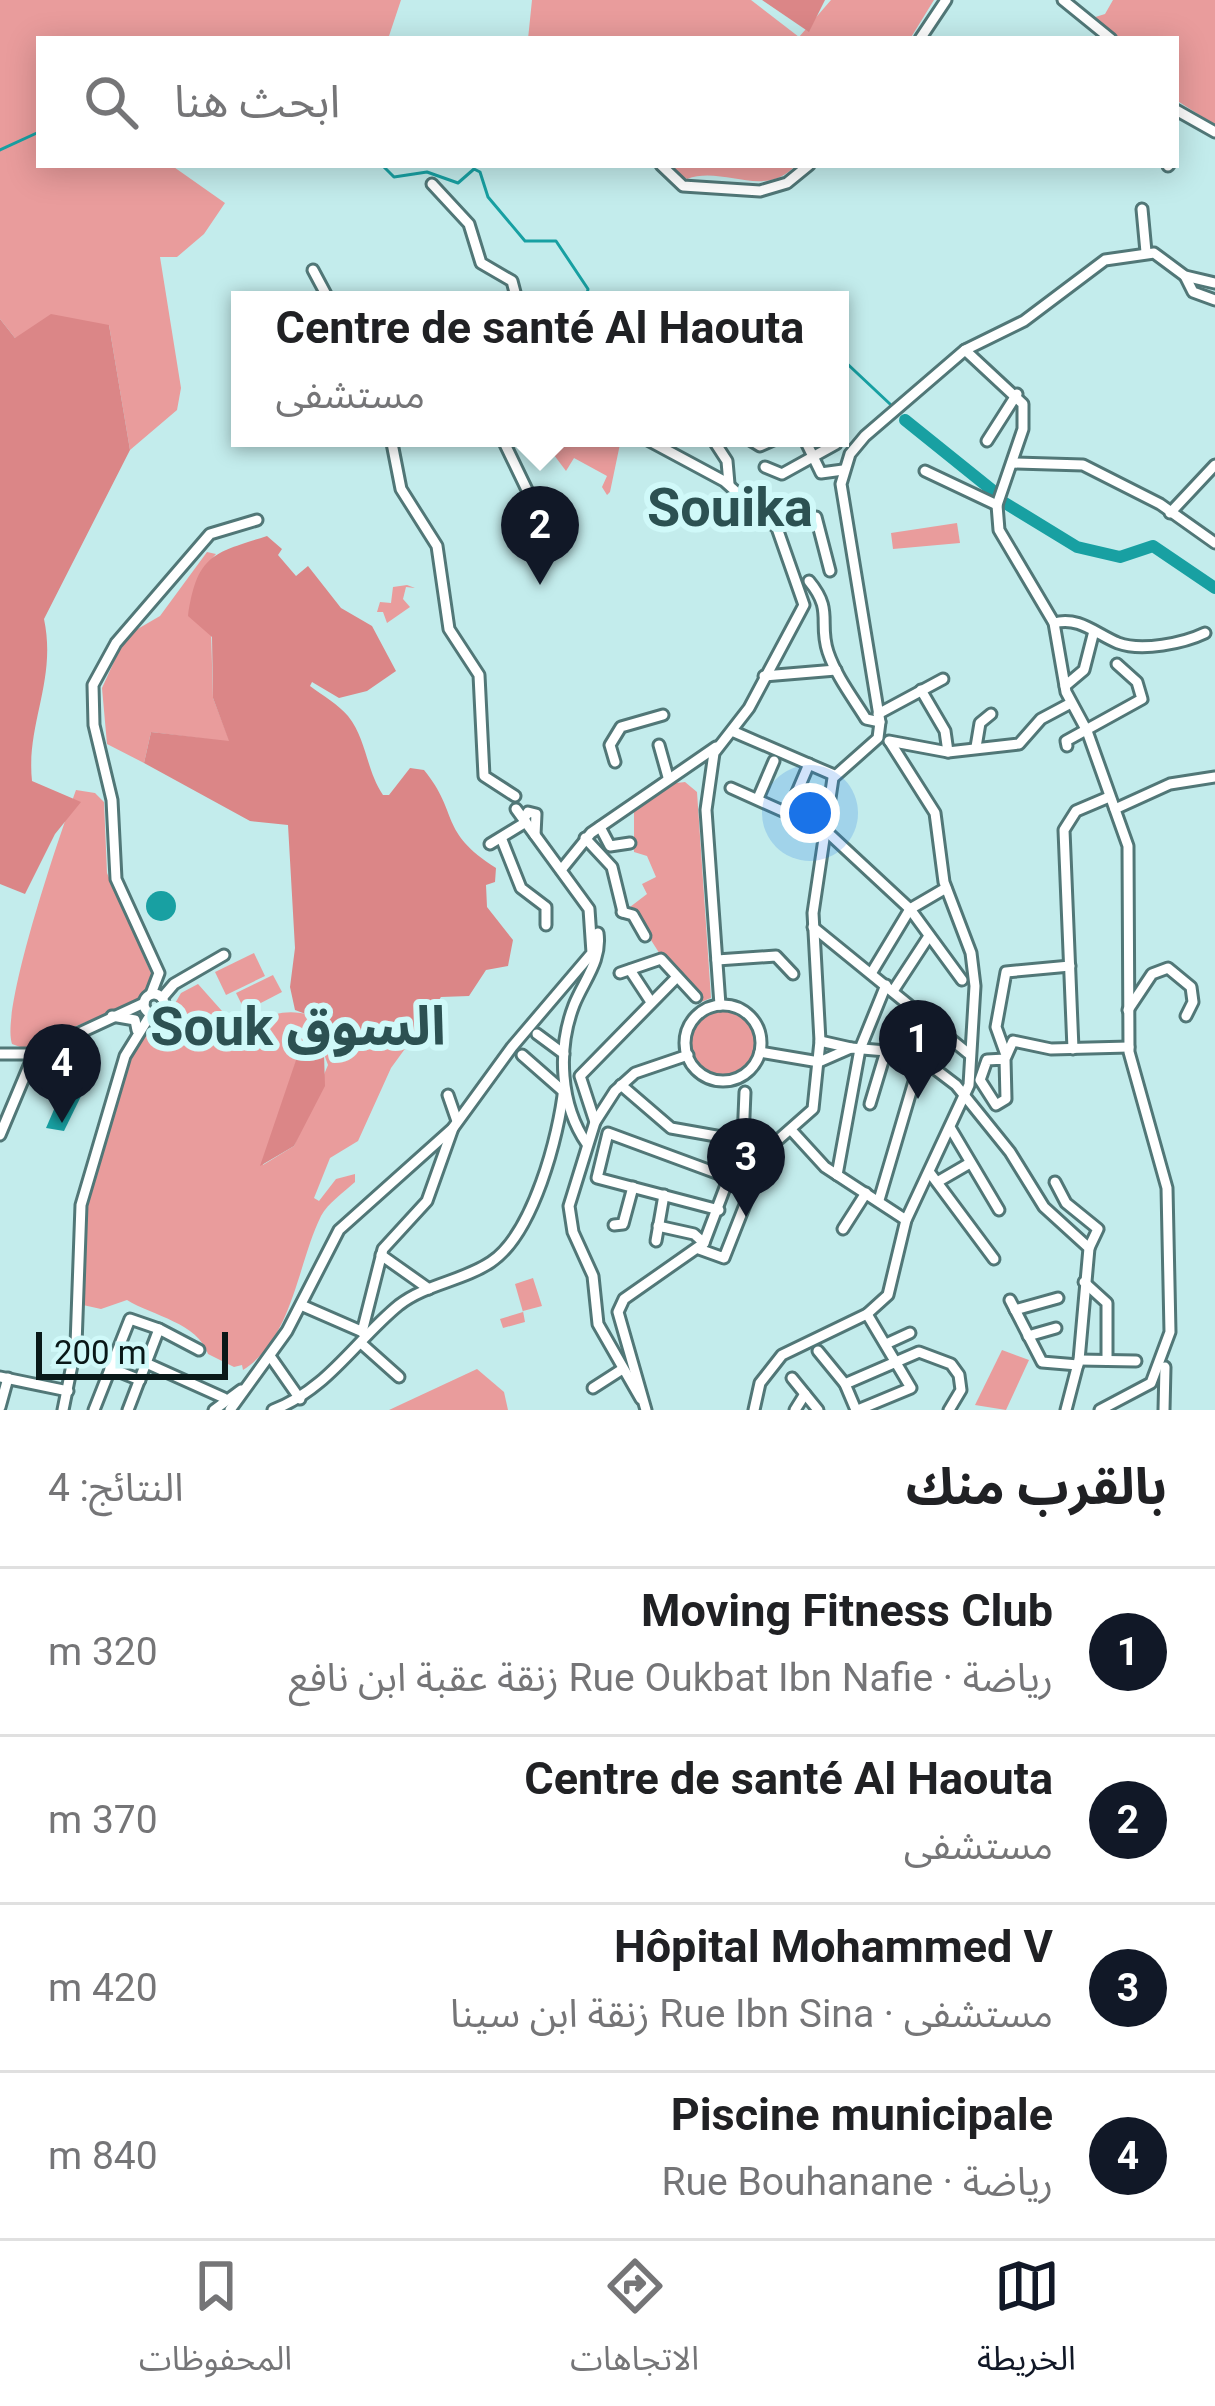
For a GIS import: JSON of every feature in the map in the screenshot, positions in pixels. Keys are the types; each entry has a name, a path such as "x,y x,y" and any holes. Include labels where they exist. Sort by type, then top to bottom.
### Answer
{"street":[{"path":"922,36 946,0"},
{"path":"1063,0 1107,36"},
{"path":"1179,113 1215,132"},
{"path":"664,168 682,186 760,191 787,183 805,168"},
{"path":"432,184 473,230 482,263 512,281 515,291"},
{"path":"1142,209 1146,252"},
{"path":"754,1410 760,1383 782,1355 867,1314 888,1295 907,1220 935,1177 964,1096 969,1054 975,986 970,953 946,888 934,813 884,740 844,507 843,470 856,446 965,350 1024,321 1105,260 1146,252 1160,255 1184,276 1193,292 1215,300"},
{"path":"313,270 324,291"},
{"path":"1184,276 1215,283"},
{"path":"965,350 1017,394 1024,420 998,505 1001,539 1054,623 1065,686 1087,731 1129,860 1129,1047 1166,1171 1171,1299 1164,1410"},
{"path":"987,441 1017,394"},
{"path":"393,447 400,489 437,546 448,628 479,675 484,776 515,796"},
{"path":"509,447 529,494"},
{"path":"561,870 585,838 732,731 804,604 777,528 729,484 661,447"},
{"path":"718,447 727,460 729,484"},
{"path":"808,447 822,474 843,470"},
{"path":"764,466 782,474 829,447"},
{"path":"1012,463 1078,464 1215,543"},
{"path":"1170,513 1215,465"},
{"path":"926,471 998,505"},
{"path":"816,517 830,571"},
{"path":"174,984 159,973 116,879 112,800 94,725 93,685 116,643 210,534 257,520"},
{"path":"809,581 825,605 827,649 866,719 879,718 943,679"},
{"path":"1054,623 1070,621 1128,646 1184,641 1205,633"},
{"path":"1065,686 1084,670 1094,631"},
{"path":"1067,746 1066,741 1143,696 1117,664"},
{"path":"764,676 836,670"},
{"path":"921,690 945,731 948,752"},
{"path":"621,1085 671,1128 764,1142 793,1132 813,1109 820,1061 813,927 834,775 884,740 948,752 1024,743 1042,719 1071,703"},
{"path":"976,747 980,723 992,714"},
{"path":"615,762 610,744 618,730 627,722 663,715"},
{"path":"732,731 834,775"},
{"path":"658,745 668,777"},
{"path":"716,747 706,811 720,1005"},
{"path":"759,796 774,761"},
{"path":"789,811 809,764"},
{"path":"1115,809 1170,784 1215,777"},
{"path":"731,788 759,796 825,830 910,909 962,980"},
{"path":"1073,1049 1066,820 1109,796"},
{"path":"273,1410 300,1399 404,1301 486,1265 515,1239 553,1144 574,1005 598,954 598,928 590,912 516,809"},
{"path":"525,821 496,842 521,888 546,907 546,925"},
{"path":"600,826 610,846 630,843"},
{"path":"585,838 612,866 621,912 633,915 645,936"},
{"path":"872,972 910,909 946,888"},
{"path":"230,1410 270,1356 351,1215 455,1125 512,1047 589,958 594,946 590,912"},
{"path":"813,927 969,1054"},
{"path":"837,1175 856,1049 890,988 929,937"},
{"path":"0,1054 34,1054 152,1002 224,955"},
{"path":"717,960 776,956 793,974"},
{"path":"651,1003 625,971 662,959 696,998"},
{"path":"1006,1057 987,1060 980,1080 996,1105 1006,1099 1006,1057 996,1028 1006,972 1070,966"},
{"path":"1128,1010 1152,974 1168,968 1191,987 1192,1007 1186,1016"},
{"path":"63,1410 76,1345 81,1205 159,973"},
{"path":"595,1122 580,1076 677,977"},
{"path":"720,1005 741,1010 754,1020 760,1052 751,1070 726,1081 706,1077 688,1055 690,1025 700,1013 720,1005"},
{"path":"112,1016 135,1020 137,1030"},
{"path":"537,1034 564,1054"},
{"path":"820,1041 920,1061 952,1081 1010,1152 1044,1207 1089,1248"},
{"path":"1006,1057 1015,1041 1073,1049 1129,1047"},
{"path":"760,1052 820,1061 856,1049"},
{"path":"870,1104 886,1051"},
{"path":"0,1135 34,1054"},
{"path":"522,1055 564,1089 587,1145"},
{"path":"643,1405 598,1324 593,1276 570,1222 595,1122 621,1085 635,1073 688,1055"},
{"path":"879,1200 920,1061"},
{"path":"626,1371 618,1319 621,1304 702,1246 743,1140 745,1092"},
{"path":"364,1337 381,1255 427,1201 455,1125 448,1096"},
{"path":"951,1129 999,1210"},
{"path":"793,1132 837,1175 907,1220"},
{"path":"730,1178 608,1133 597,1178 742,1211"},
{"path":"658,1226 687,1232 724,1258 764,1154 764,1142"},
{"path":"935,1177 970,1163"},
{"path":"935,1177 994,1259"},
{"path":"1054,1182 1066,1204 1098,1229 1089,1248 1079,1363 1066,1410"},
{"path":"614,1225 623,1224 633,1187"},
{"path":"843,1229 866,1193"},
{"path":"656,1241 664,1196"},
{"path":"381,1255 429,1289"},
{"path":"1084,1282 1107,1303 1107,1360"},
{"path":"1058,1298 1013,1305 1043,1363 1136,1361"},
{"path":"301,1305 364,1337 399,1377"},
{"path":"818,1351 845,1384 857,1410 911,1388 867,1314"},
{"path":"94,1410 130,1318 199,1350"},
{"path":"1028,1336 1056,1328"},
{"path":"128,1410 159,1329"},
{"path":"886,1344 910,1333"},
{"path":"845,1384 919,1352 951,1364 961,1390 949,1410"},
{"path":"270,1356 300,1399"},
{"path":"1100,1410 1141,1393 1166,1356"},
{"path":"146,1363 224,1398"},
{"path":"110,1368 140,1380"},
{"path":"593,1388 626,1371"},
{"path":"0,1407 4,1378 68,1391"},
{"path":"793,1378 818,1410"},
{"path":"214,1410 224,1398 241,1390"},
{"path":"795,1410 805,1394"}],"shaded area":[{"path":"0,0 401,0 389,36 36,36 36,168 175,168 225,203 204,234 177,257 160,257 181,388 177,410 130,450 109,325 15,338 0,319"},
{"path":"532,0 751,0 798,36 528,36"},
{"path":"762,0 825,0 809,32"},
{"path":"831,0 934,0 912,36 800,36"},
{"path":"1113,0 1215,0 1215,125 1179,102 1179,36 1114,36 1089,19 1105,14"},
{"path":"670,168 792,168 771,180 687,179"},
{"path":"51,314 109,325 130,450 44,619 47,662 33,740 32,781 81,802 55,834 25,894 0,884 0,319 15,338"},
{"path":"556,447 619,447 610,492 607,495 602,487 607,476 574,458 566,471 554,455"},
{"path":"957,523 960,543 893,549 891,533"},
{"path":"267,536 282,549 278,555 296,576 308,566 341,608 372,626 396,671 367,691 339,698 312,682 310,686 348,716 383,795 389,795 410,768 424,770 465,843 496,868 495,882 486,885 487,907 513,940 508,966 486,970 469,996 441,997 423,1024 324,1054 325,1086 294,1146 260,1166 311,1016 295,1010 290,987 295,948 288,825 250,821 144,763 151,732 229,741 213,698 212,637 188,616 197,580 211,559"},
{"path":"207,552 216,554 209,562 213,698 230,742 151,732 144,763 107,744 102,688 129,634 160,616"},
{"path":"407,585 415,588 406,587 403,599 410,607 387,623 383,612 377,612 380,602 391,603 393,587"},
{"path":"685,782 697,792 711,998 701,1002 663,959 630,907 647,894 642,884 656,877 647,856 634,852 634,807 668,784"},
{"path":"76,790 95,793 104,802 107,873 154,980 139,1000 23,1048 12,1044 15,996"},
{"path":"254,953 265,976 226,995 215,972"},
{"path":"273,975 282,992 245,1011 236,993"},
{"path":"198,984 230,1020 287,1012 311,1015 263,1165 294,1146 328,1065 324,1054 423,1024 391,1068 358,1141 330,1158 314,1198 319,1201 336,1179 355,1174 355,1182 321,1216 283,1320 260,1356 243,1370 242,1365 234,1367 208,1354 185,1328 127,1300 101,1309 83,1305 89,1196 118,1083 152,1021 166,1019 181,993"},
{"path":"724,1009 748,1019 758,1043 748,1067 724,1077 700,1067 690,1043 700,1019"},
{"path":"533,1278 542,1306 523,1311 525,1322 503,1328 500,1319 523,1312 515,1284"},
{"path":"1002,1350 1029,1360 1006,1410 975,1405"},
{"path":"477,1369 504,1392 508,1410 389,1410"}],"water":[{"path":"161,891 176,906 161,921 146,906"},
{"path":"65,1084 86,1086 64,1131 46,1128"}],"waterway":[{"path":"0,150 36,133"},
{"path":"385,168 394,177 427,172 458,183 474,169 480,172 488,197 525,241 556,241 588,291"},
{"path":"849,365 890,404"},
{"path":"905,420 992,490"},
{"path":"1005,503 1077,547 1120,557 1153,546 1215,588"}],"place":[{"name":"Centre de santé Al Haouta","path":"540,585"},
{"name":"Moving Fitness Club","path":"918,1099"},
{"name":"Piscine municipale","path":"62,1123"},
{"name":"Hôpital Mohammed V","path":"746,1217"}],"district":[{"name":"Souika","path":"730,507"},
{"name":"Souk السوق","path":"298,1026"}]}
